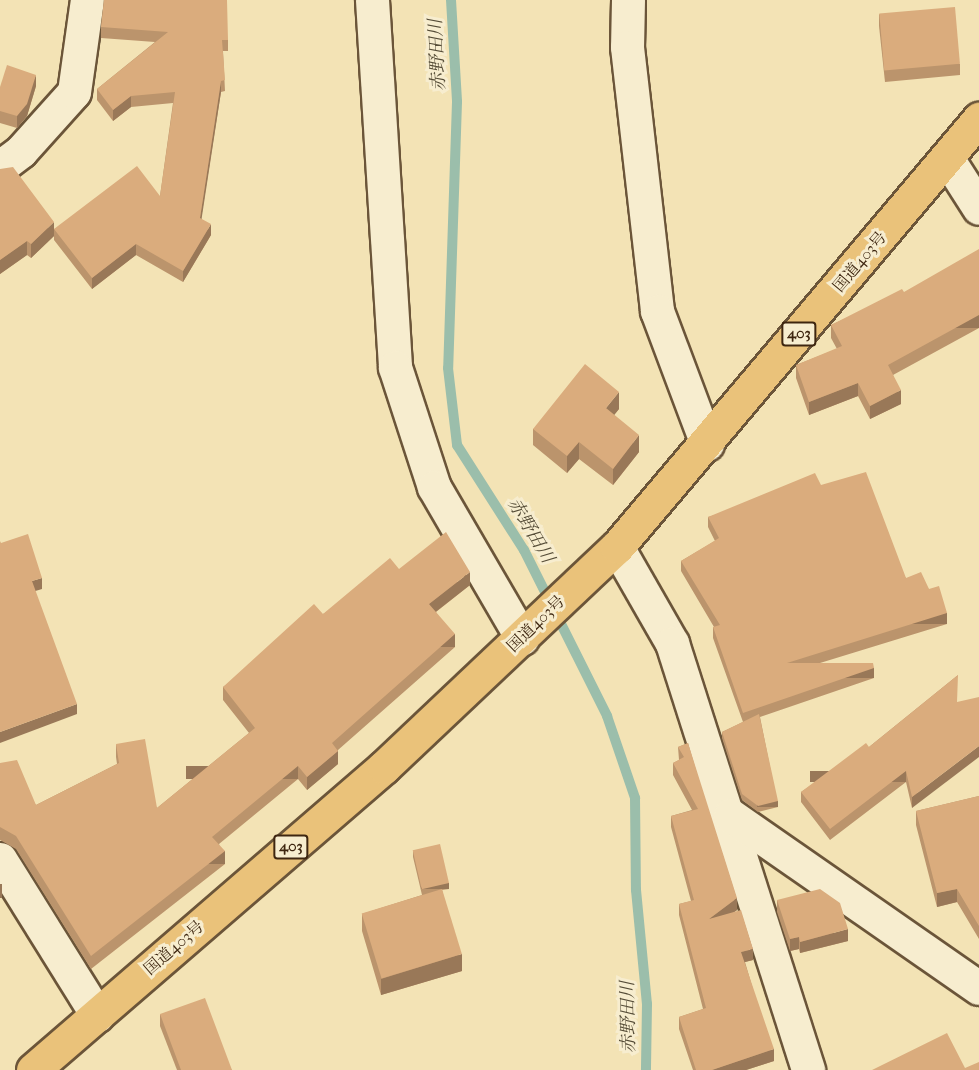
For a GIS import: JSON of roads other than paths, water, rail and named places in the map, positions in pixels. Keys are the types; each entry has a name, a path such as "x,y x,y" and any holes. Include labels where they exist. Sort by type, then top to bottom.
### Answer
{"highway":[{"name":"国道403号","path":"33,1070 384,767 617,547 707,444 979,119"}],"street":[{"path":"0,167 21,151 74,92 87,0"},
{"path":"372,0 395,368 434,487 533,628"},
{"path":"628,0 627,47 657,311 707,444"},
{"path":"947,158 979,208"},
{"path":"617,547 672,643 730,815 808,1070"},
{"path":"730,815 979,988"},
{"path":"0,859 97,1015"}],"waterway":[{"name":"赤野田川","path":"451,0 457,102 448,368 457,445 524,550 607,716 635,798 636,890 647,1004 646,1070"}]}
